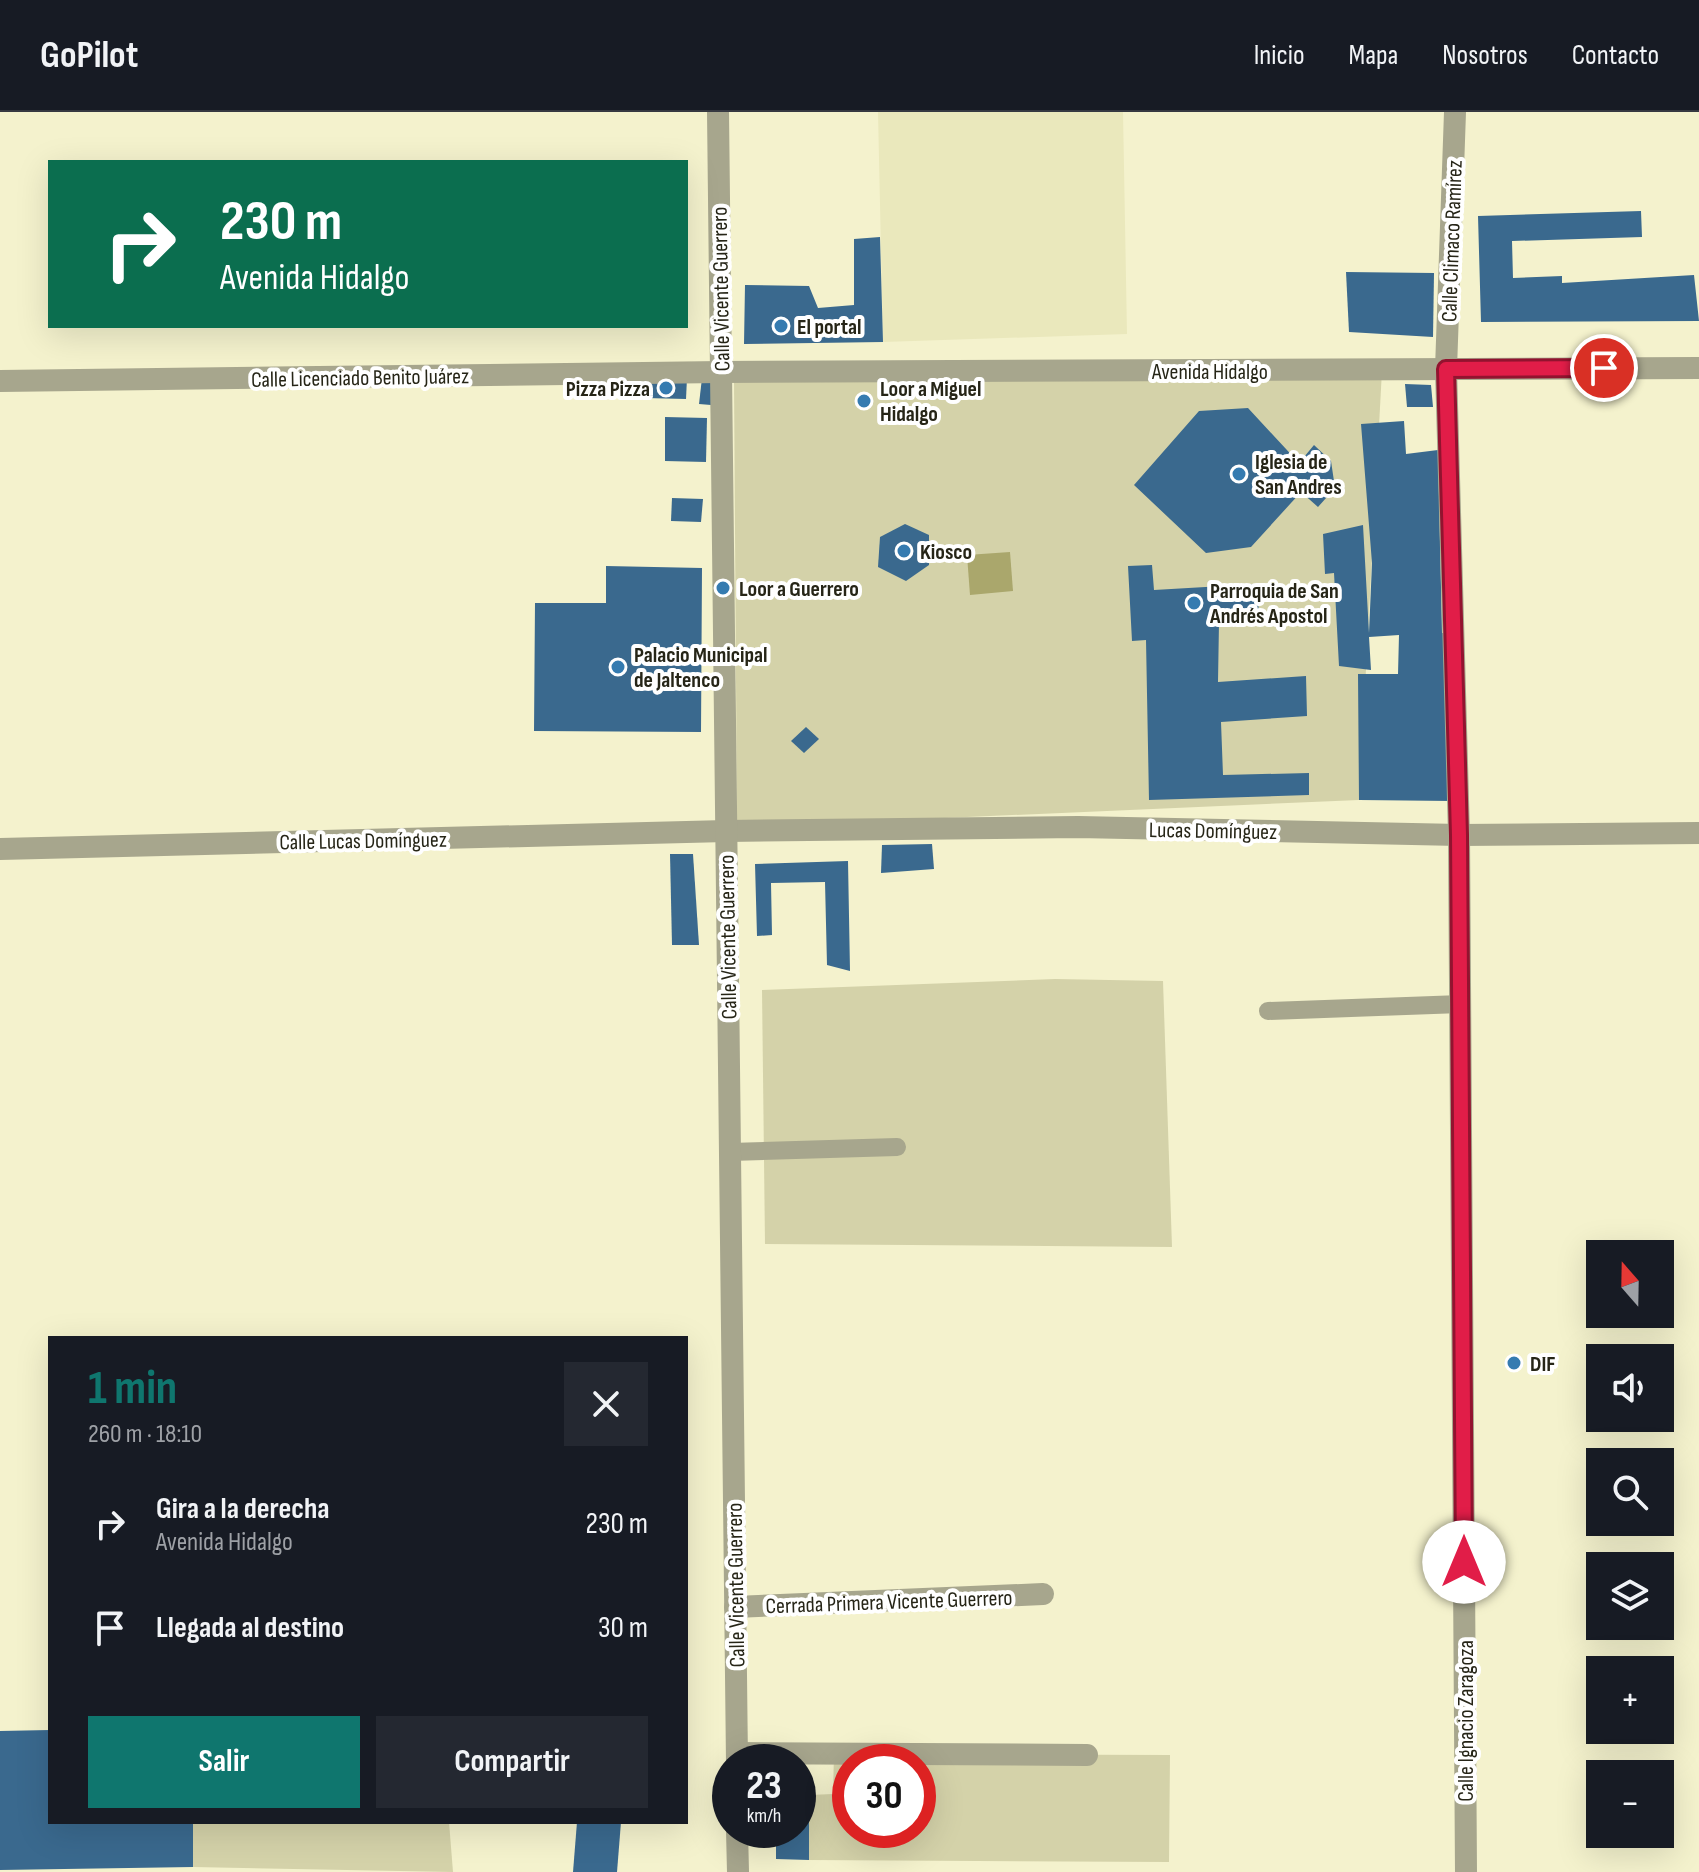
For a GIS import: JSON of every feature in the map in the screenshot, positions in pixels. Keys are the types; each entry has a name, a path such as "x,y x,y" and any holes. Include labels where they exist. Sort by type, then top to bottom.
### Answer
{"street":[{"name":"Calle Vicente Guerrero","path":"718,112 737,1744"},
{"name":"Calle Climaco Ramírez","path":"1446,369 1455,112"},
{"name":"Avenida Hidalgo","path":"721,372 1699,368"},
{"name":"Calle Ignacio Zaragoza","path":"1446,369 1459,835 1466,1872"},
{"name":"Calle Licenciado Benito Juárez","path":"0,381 721,372"},
{"name":"Lucas Domínguez","path":"726,831 1078,827 1459,835 1699,833"},
{"name":"Calle Lucas Domínguez","path":"0,849 726,831"},
{"name":"Cerrada Primera Vicente Guerrero","path":"735,1607 1043,1594"},
{"path":"816,1757 1087,1755"},
{"path":"737,1848 738,1872"}],"lane":[{"path":"1268,1011 1461,1004"},
{"path":"730,1152 897,1147"}],"shaded area":[{"path":"878,112 1123,112 1127,334 883,342"},
{"path":"1382,370 1359,800 737,827 734,380"},
{"path":"1010,552 1013,591 970,595 967,555"},
{"path":"1055,979 1163,981 1172,1247 765,1244 762,990"},
{"path":"936,1754 1170,1755 1169,1862 809,1860 809,1848 816,1848 816,1795 832,1794 832,1848 936,1848"},
{"path":"193,1824 449,1824 453,1872 193,1867"}],"building":[{"path":"1641,211 1642,237 1512,241 1513,278 1562,276 1562,283 1694,275 1699,321 1481,322 1478,216"},
{"path":"880,237 883,342 744,344 745,285 809,286 818,308 854,305 854,239"},
{"path":"1346,272 1434,273 1433,337 1349,332"},
{"name":"Pizza Pizza","path":"645,377 687,378 686,399 645,398"},
{"path":"702,378 714,379 711,405 699,404"},
{"path":"1405,384 1431,385 1433,407 1407,407"},
{"name":"Iglesia de San Andres","path":"1248,408 1299,463 1314,445 1331,461 1335,488 1318,507 1301,492 1251,547 1206,553 1134,485 1199,411"},
{"path":"665,417 707,418 706,462 665,461"},
{"path":"1404,421 1406,454 1438,450 1442,633 1448,633 1452,801 1359,800 1358,674 1398,674 1399,635 1369,637 1371,670 1339,666 1334,573 1325,574 1323,534 1363,525 1369,633 1372,563 1361,424"},
{"path":"672,498 703,499 701,522 671,521"},
{"name":"Kiosco","path":"905,524 929,535 929,565 906,581 878,567 880,537"},
{"path":"1152,565 1154,590 1257,584 1259,616 1219,622 1218,682 1306,676 1307,716 1221,722 1223,775 1309,773 1309,795 1149,800 1146,640 1132,641 1128,566"},
{"name":"Palacio Municipal de Jaltenco","path":"606,566 702,568 701,732 534,731 535,603 606,603"},
{"path":"806,727 819,739 804,753 791,741"},
{"path":"932,844 934,869 881,873 882,845"},
{"path":"670,854 693,854 699,945 672,945"},
{"path":"848,861 850,971 827,965 825,882 771,883 772,935 757,936 755,864"},
{"path":"48,1730 48,1824 193,1824 193,1867 0,1870 0,1731"},
{"path":"577,1824 621,1824 617,1872 573,1872"},
{"path":"776,1848 809,1848 809,1860 776,1859"}],"place":[{"name":"El portal","path":"781,326"},
{"name":"Pizza Pizza","path":"666,388"},
{"name":"Loor a Miguel Hidalgo","path":"864,401"},
{"name":"Iglesia de San Andres","path":"1239,474"},
{"name":"Kiosco","path":"904,551"},
{"name":"Loor a Guerrero","path":"723,588"},
{"name":"Parroquia de San Andrés Apostol","path":"1194,603"},
{"name":"Palacio Municipal de Jaltenco","path":"618,667"},
{"name":"DIF","path":"1514,1363"}],"route":[{"path":"1464,1562 1459,835 1446,369 1604,368"}]}
